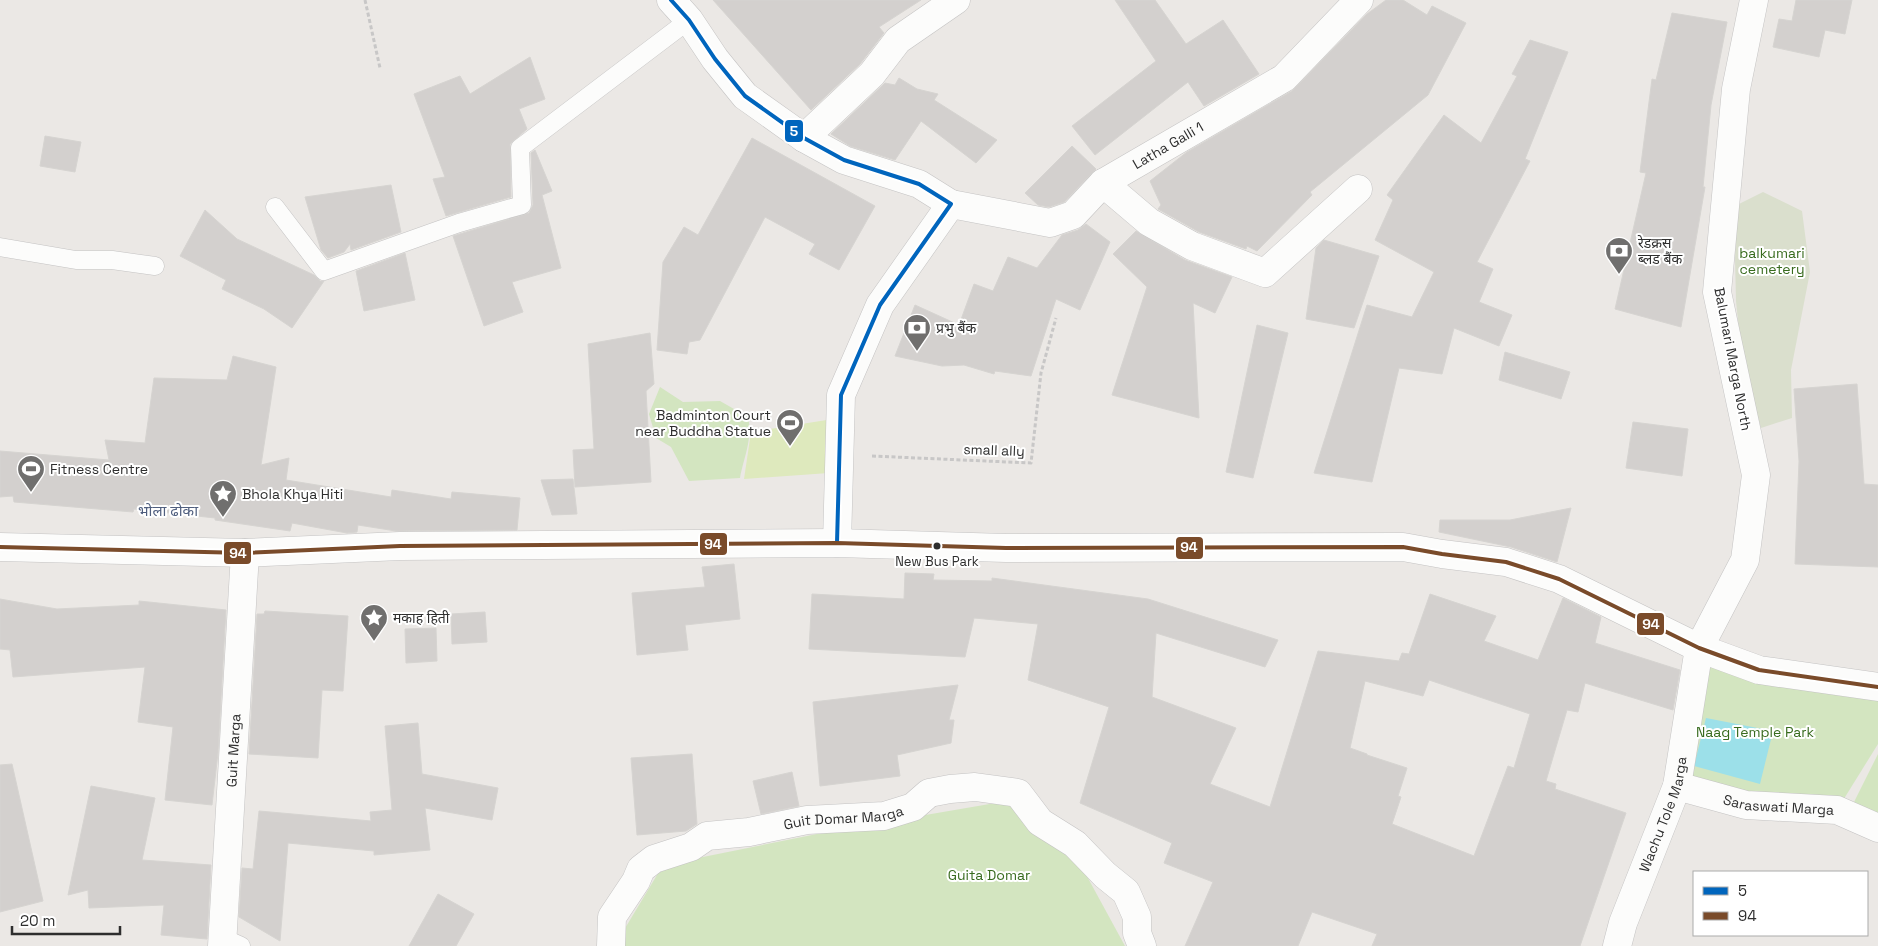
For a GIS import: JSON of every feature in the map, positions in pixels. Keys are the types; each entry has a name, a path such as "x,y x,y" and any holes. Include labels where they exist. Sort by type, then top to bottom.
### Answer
{"street":[{"path":"671,0 689,20 715,59 745,96 804,138 844,160 919,184 951,204 880,305 841,395 837,543"},
{"path":"804,138 872,74 898,40 956,0"},
{"name":"Latha Galli 1","path":"951,204 1050,223 1073,215 1103,183 1284,78 1359,0"},
{"name":"Balumari Marga North","path":"1699,648 1745,560 1756,475 1717,292 1736,89 1754,0"},
{"path":"1103,183 1149,222 1264,283 1358,189"},
{"path":"0,547 245,554 400,546 837,543 1006,548 1403,547 1506,562 1560,579 1699,648 1759,670 1878,687"},
{"name":"Guit Marga","path":"229,943 245,554"},
{"name":"Wachu Tole Marga","path":"1617,946 1623,923 1677,786 1699,648"},
{"name":"Saraswati Marga","path":"1677,786 1746,805 1836,810 1878,828"},
{"name":"Guit Domar Marga","path":"610,946 612,917 636,881 641,869 654,860 691,847 707,836 749,832 808,820 884,816 913,807 929,793 975,787 1018,793 1040,822 1075,844 1105,875 1126,892 1137,917 1138,934 1142,946"}],"lane":[{"path":"275,207 324,271 459,223 522,205 520,148 689,20"},
{"path":"0,247 76,260 112,260 155,266"}],"path":[{"path":"364,0 380,68"},
{"name":"small ally","path":"839,454 1032,463 1041,373 1056,318"}],"green space":[{"name":"balkumari cemetery","path":"1763,192 1802,211 1810,272 1791,370 1792,418 1761,428 1742,360 1736,301 1735,258 1737,205"},
{"path":"660,387 683,402 720,401 748,417 749,440 740,478 689,481 671,447 656,438 649,414"},
{"name":"Badminton Court near Buddha Statue","path":"833,419 829,473 744,479 751,432"},
{"name":"Naag Temple Park","path":"1699,655 1878,687 1878,744 1837,810 1681,787"},
{"path":"1878,754 1878,815 1853,804"},
{"name":"Guita Domar","path":"1013,800 1083,869 1125,946 620,946 618,940 663,865 832,831"}],"water":[{"path":"1706,718 1773,731 1760,784 1694,766"}],"building":[{"path":"713,0 921,0 879,27 884,33 860,64 811,110"},
{"path":"1115,0 1155,0 1186,44 1223,20 1259,74 1204,106 1188,82 1095,155 1072,126 1156,61"},
{"path":"1386,0 1403,0 1427,15 1432,6 1466,23 1428,95 1310,192 1312,195 1257,251 1247,246 1246,249 1199,232 1158,209 1161,205 1150,181 1187,152 1292,91 1367,14"},
{"path":"1796,0 1852,0 1845,34 1825,30 1819,57 1773,47 1779,19 1792,21"},
{"path":"1672,13 1727,22 1711,105 1703,187 1705,187 1681,327 1615,309 1646,173 1640,172 1652,79 1656,80"},
{"path":"1530,40 1568,52 1525,159 1530,161 1477,262 1493,269 1479,302 1512,315 1499,346 1454,328 1442,374 1399,368 1372,482 1314,473 1367,305 1412,317 1434,272 1375,240 1393,200 1387,195 1444,115 1481,143 1517,76 1512,74"},
{"path":"530,57 545,99 519,109 527,129 510,144 511,197 446,216 433,179 445,177 414,94 460,76 470,94"},
{"path":"899,78 917,89 938,94 934,100 997,140 976,163 921,121 895,160 850,146 831,134 885,83 895,85"},
{"path":"45,136 81,142 75,172 40,166"},
{"path":"752,138 875,206 839,270 809,254 815,244 765,217 700,340 689,342 687,354 657,350 663,262 684,227 698,235"},
{"path":"1072,146 1096,169 1064,202 1049,207 1038,205 1025,193"},
{"path":"535,150 552,191 542,195 561,268 512,282 523,312 484,326 453,236 529,213 533,205 531,153"},
{"path":"391,185 401,232 351,250 350,244 344,252 328,258 321,250 305,197"},
{"path":"205,210 237,239 314,275 320,281 324,281 292,328 264,309 222,289 226,280 180,256"},
{"path":"1086,224 1110,242 1080,310 1056,299 1031,376 995,371 994,374 964,365 942,366 895,356 915,305 959,325 974,284 993,291 1008,257 1037,268 1062,235 1078,230"},
{"path":"1136,231 1185,260 1232,277 1215,313 1193,303 1199,418 1112,395 1147,287 1113,254"},
{"path":"1324,240 1379,256 1354,328 1306,319 1316,248"},
{"path":"405,253 415,300 364,311 356,271"},
{"path":"1257,325 1288,333 1253,478 1226,472"},
{"path":"650,333 654,384 646,391 651,482 575,487 573,450 594,449 588,344"},
{"path":"1505,352 1570,372 1561,399 1499,380"},
{"path":"233,356 276,367 261,465 289,458 286,480 391,497 392,490 451,499 452,492 520,498 517,530 396,531 358,525 357,532 347,533 292,523 290,531 215,520 215,518 134,509 133,512 14,502 13,496 0,497 0,451 109,460 105,440 145,443 154,378 227,380"},
{"path":"1857,384 1864,484 1878,485 1878,567 1795,564 1799,461 1794,389"},
{"path":"1633,422 1688,429 1682,476 1626,468"},
{"path":"573,479 577,514 552,515 541,480"},
{"path":"1571,508 1557,562 1511,547 1439,532 1440,520 1510,520"},
{"path":"734,564 740,619 685,625 688,650 637,655 632,593 705,587 702,567"},
{"path":"905,573 934,574 933,580 992,581 992,578 1148,599 1278,640 1265,667 1156,633 1152,697 1236,728 1210,784 1270,807 1318,651 1399,661 1402,653 1409,654 1430,594 1496,616 1484,641 1538,660 1563,598 1601,617 1595,643 1680,670 1673,710 1585,683 1578,712 1567,710 1546,781 1556,784 1555,789 1626,813 1580,946 1372,946 1377,934 1312,912 1298,946 1185,946 1213,882 1164,863 1172,843 1080,803 1109,707 1028,680 1038,624 974,618 965,657 809,649 812,594 904,599","holes":["1429,680 1530,714 1514,768 1508,766 1474,856 1392,824 1401,797 1398,796 1407,768 1350,748 1365,681 1423,696"]},
{"path":"0,599 57,609 139,605 139,601 226,610 218,753 212,805 165,800 173,727 138,722 145,667 13,677 10,650 0,649"},
{"path":"265,611 348,616 343,691 322,690 318,758 249,754 257,614 264,614"},
{"path":"485,612 487,642 452,644 451,614"},
{"path":"436,628 437,661 406,663 405,629"},
{"path":"958,685 949,720 954,720 951,743 897,755 900,776 820,786 813,702"},
{"path":"418,723 422,774 498,788 492,820 425,808 430,850 374,855 374,851 288,843 280,941 239,917 242,868 253,869 259,811 371,821 370,812 392,810 385,726"},
{"path":"692,754 697,824 686,831 637,835 631,758"},
{"path":"12,764 43,901 0,912 0,765"},
{"path":"792,772 799,806 761,814 753,781"},
{"path":"91,786 155,798 142,860 211,865 207,939 161,935 164,905 89,908 88,890 68,895"},
{"path":"438,894 474,914 456,946 409,946"}],"transit line":[{"name":"5","path":"671,0 689,20 715,59 745,96 804,138 844,160 919,184 951,204 880,305 841,395 837,543"},
{"name":"94","path":"0,547 245,553 400,546 837,543 1006,548 1403,547 1506,562 1559,579 1699,648 1759,670 1878,687"}],"place":[{"name":"रेडक्रस ब्लड बैंक","path":"1619,275"},
{"name":"प्रभु बैंक","path":"917,352"},
{"name":"Badminton Court near Buddha Statue","path":"790,447"},
{"name":"Fitness Centre","path":"31,493"},
{"name":"Bhola Khya Hiti","path":"223,518"},
{"name":"New Bus Park","path":"937,546"},
{"name":"मकाह हिती","path":"374,642"}],"district":[{"name":"भोला ढोका","path":"168,511"}]}
